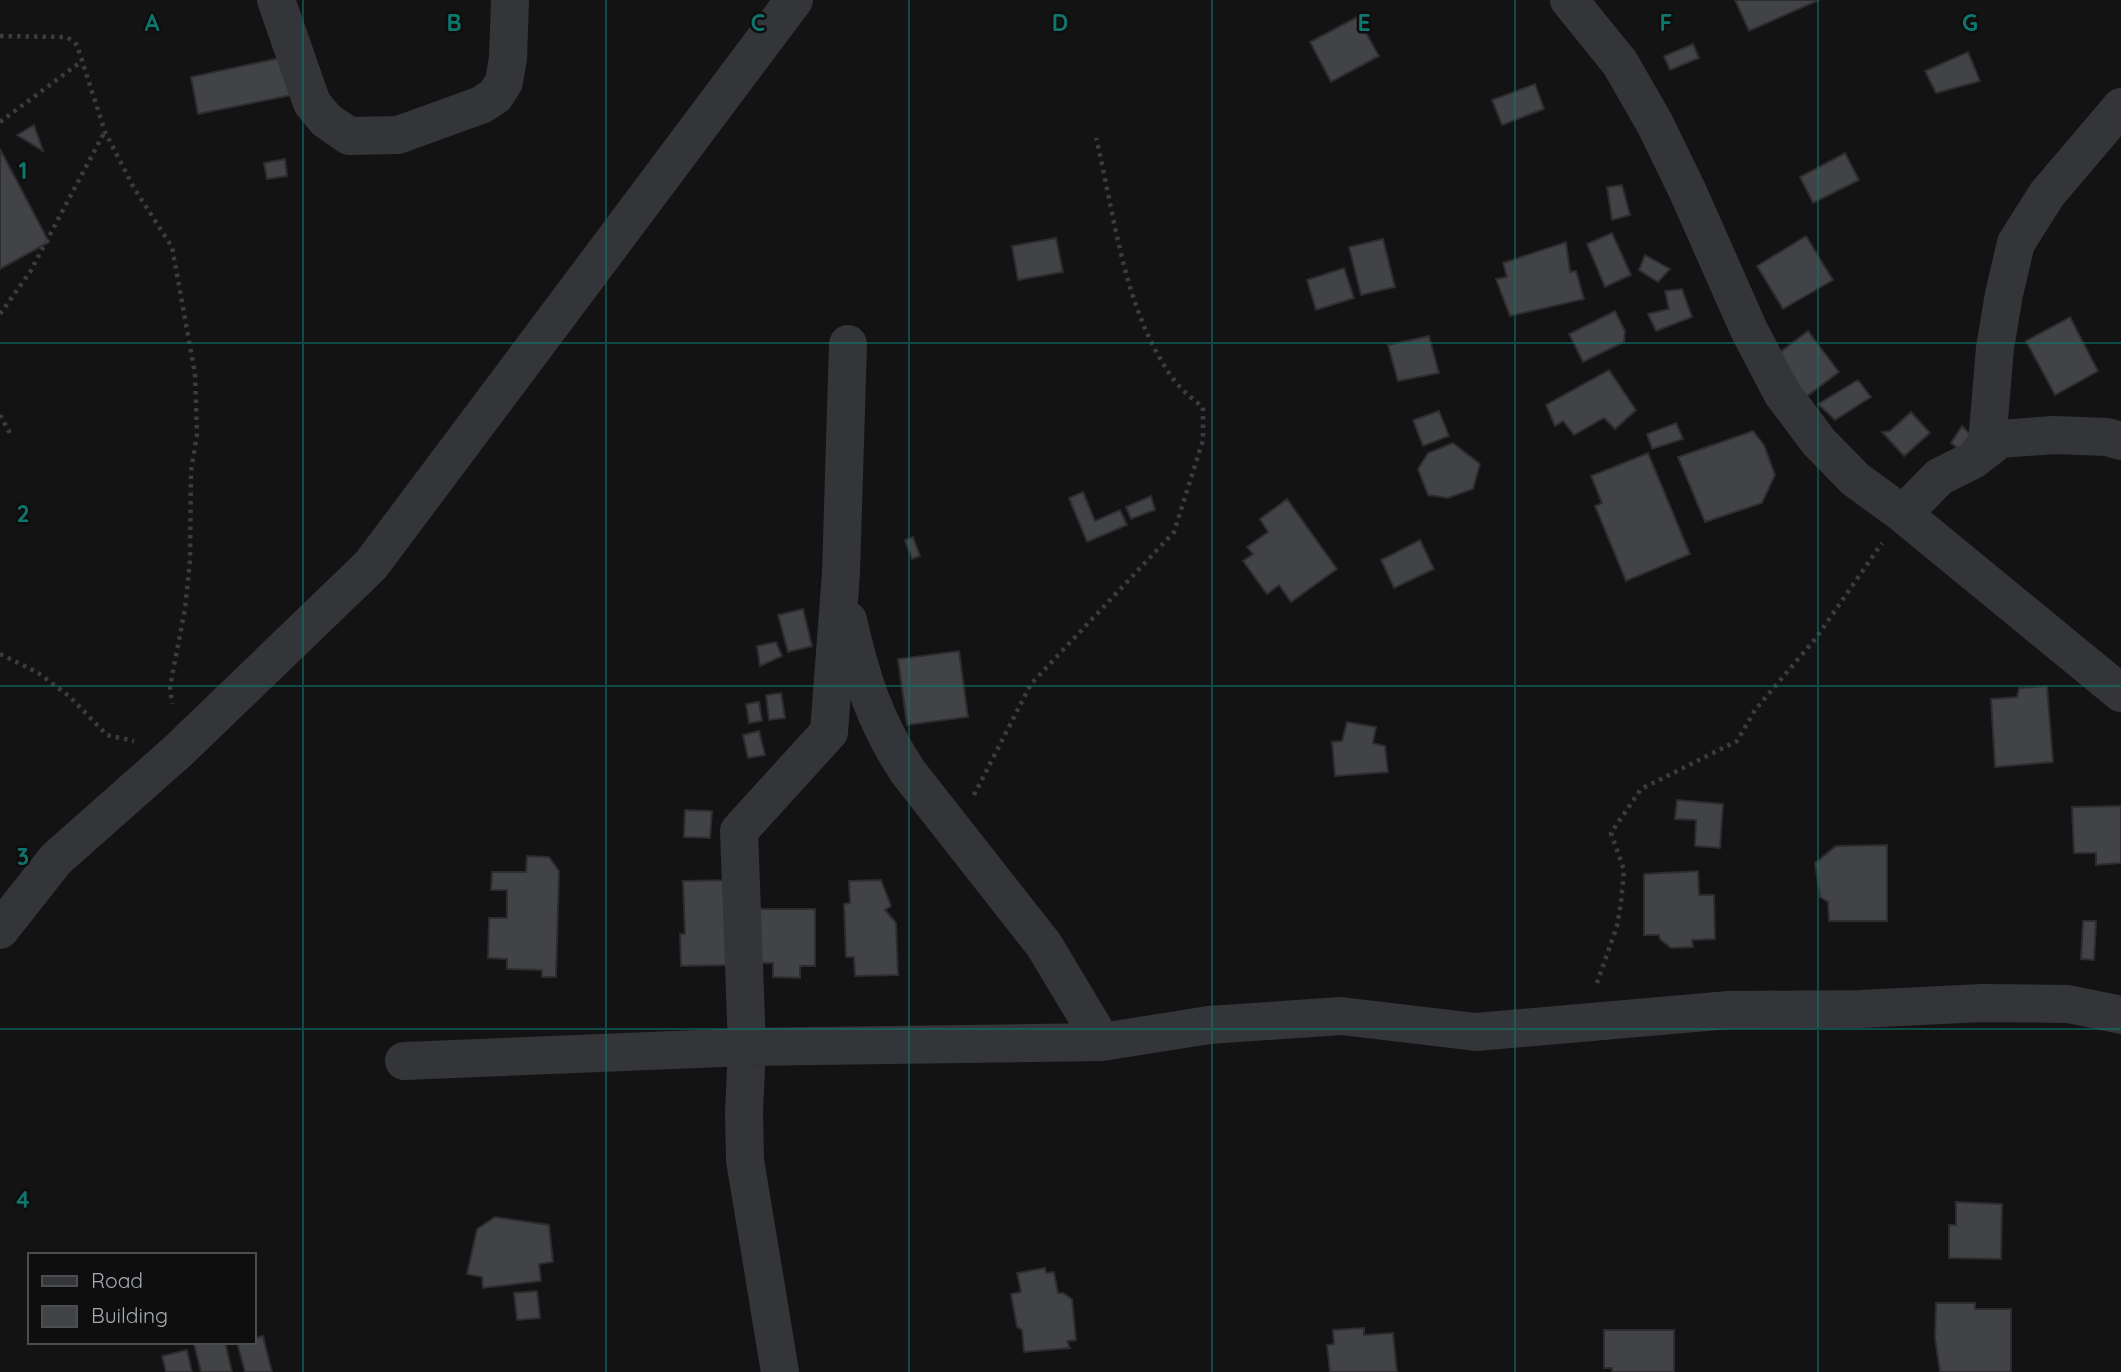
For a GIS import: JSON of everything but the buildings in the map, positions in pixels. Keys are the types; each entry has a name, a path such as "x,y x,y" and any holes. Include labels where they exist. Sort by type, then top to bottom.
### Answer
{"street":[{"path":"276,0 312,103 326,120 349,136 398,135 481,105 495,96 504,82 508,58 510,0"},
{"path":"0,930 56,859 178,751 371,565 794,0"},
{"path":"1569,0 1620,64 1655,124 1749,330 1782,394 1818,441 1855,479 1903,514 2121,693"},
{"path":"1973,460 1987,443 1996,348 2004,294 2016,243 2047,194 2121,107"},
{"path":"780,1372 745,1160 747,1047 739,831 829,732 841,573 848,344"},
{"path":"1903,514 1939,477 1973,460 2000,439 2054,435 2107,437 2121,441"},
{"path":"841,573 845,608 872,708 888,742 908,772 1044,945 1102,1042"},
{"path":"404,1061 747,1047 1102,1042 1209,1025 1341,1016 1476,1032 1729,1010 1860,1009 1983,1003 2068,1004 2121,1015"}],"path":[{"path":"0,36 67,37 77,45 105,132 134,188 172,247 194,374 197,434 191,471 190,561 185,609 170,687 178,751 107,735 69,696 37,672 0,654"},
{"path":"0,122 82,61"},
{"path":"0,314 41,253 105,132"},
{"path":"955,832 1031,684 1174,532 1203,440 1203,407 1181,389 1169,374 1142,323 1126,276 1096,138"},
{"path":"0,415 12,437"},
{"path":"1582,1023 1617,926 1621,903 1624,870 1611,833 1641,789 1737,741 1755,710 1815,638 1903,514"}]}
